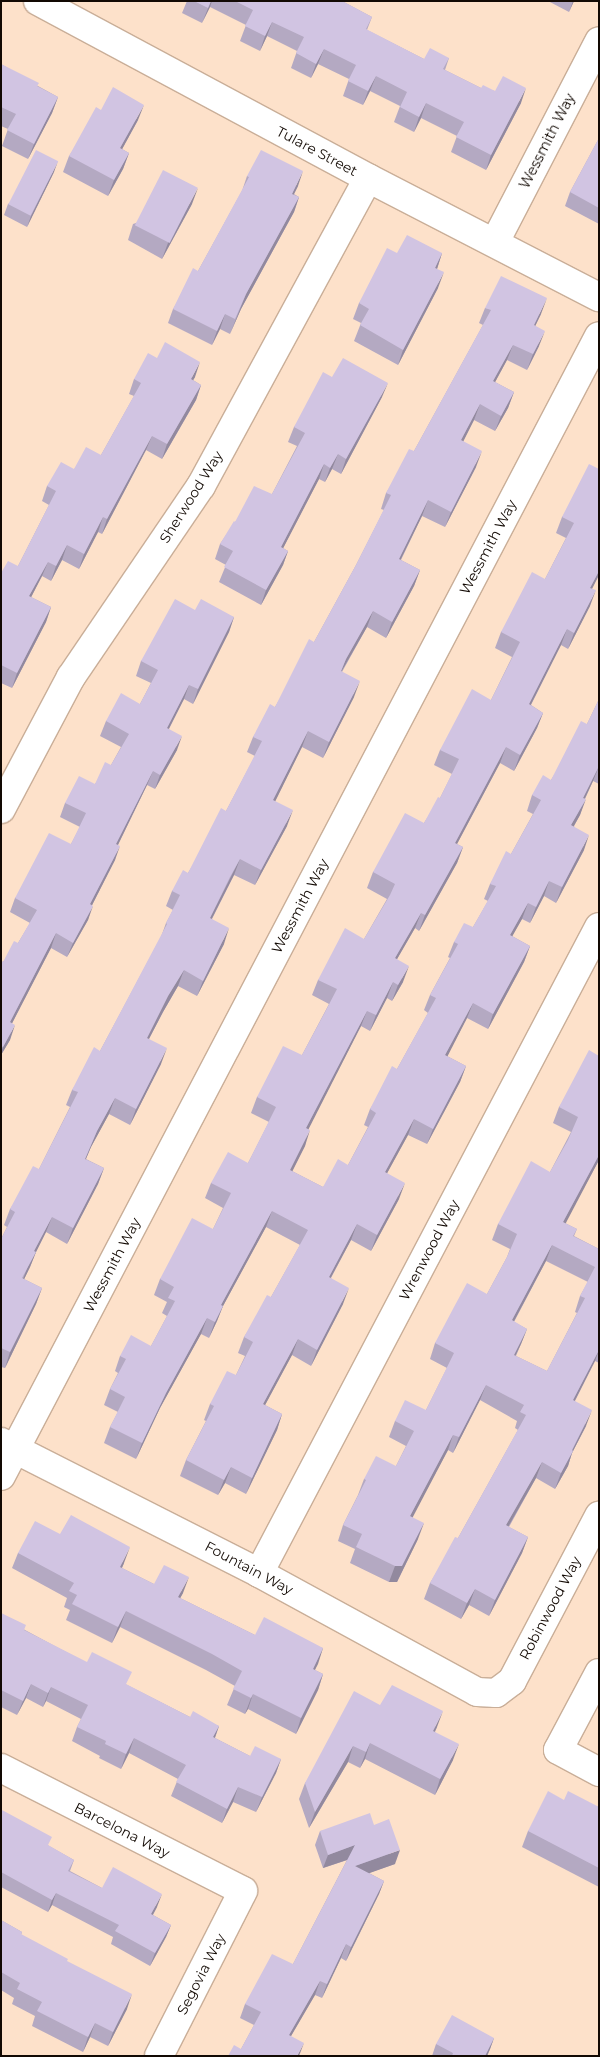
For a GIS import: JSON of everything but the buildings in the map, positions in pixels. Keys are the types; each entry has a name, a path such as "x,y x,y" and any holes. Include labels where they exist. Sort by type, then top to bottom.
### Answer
{"street":[{"name":"Tulare Street","path":"38,1 368,178 599,297"},
{"name":"Wessmith Way","path":"494,242 599,41"},
{"name":"Sherwood Way","path":"1,809 70,677 202,486 368,178"},
{"name":"Wessmith Way","path":"1,1476 8,1445 599,336"},
{"name":"Wrenwood Way","path":"259,1573 599,927"},
{"name":"Fountain Way","path":"8,1445 259,1573 477,1692 496,1693"},
{"name":"Robinwood Way","path":"496,1693 512,1681 599,1516"},
{"path":"599,1673 558,1750 599,1772"},
{"name":"Barcelona Way","path":"1,1768 243,1892"},
{"name":"Segovia Way","path":"159,2056 243,1892"}]}
